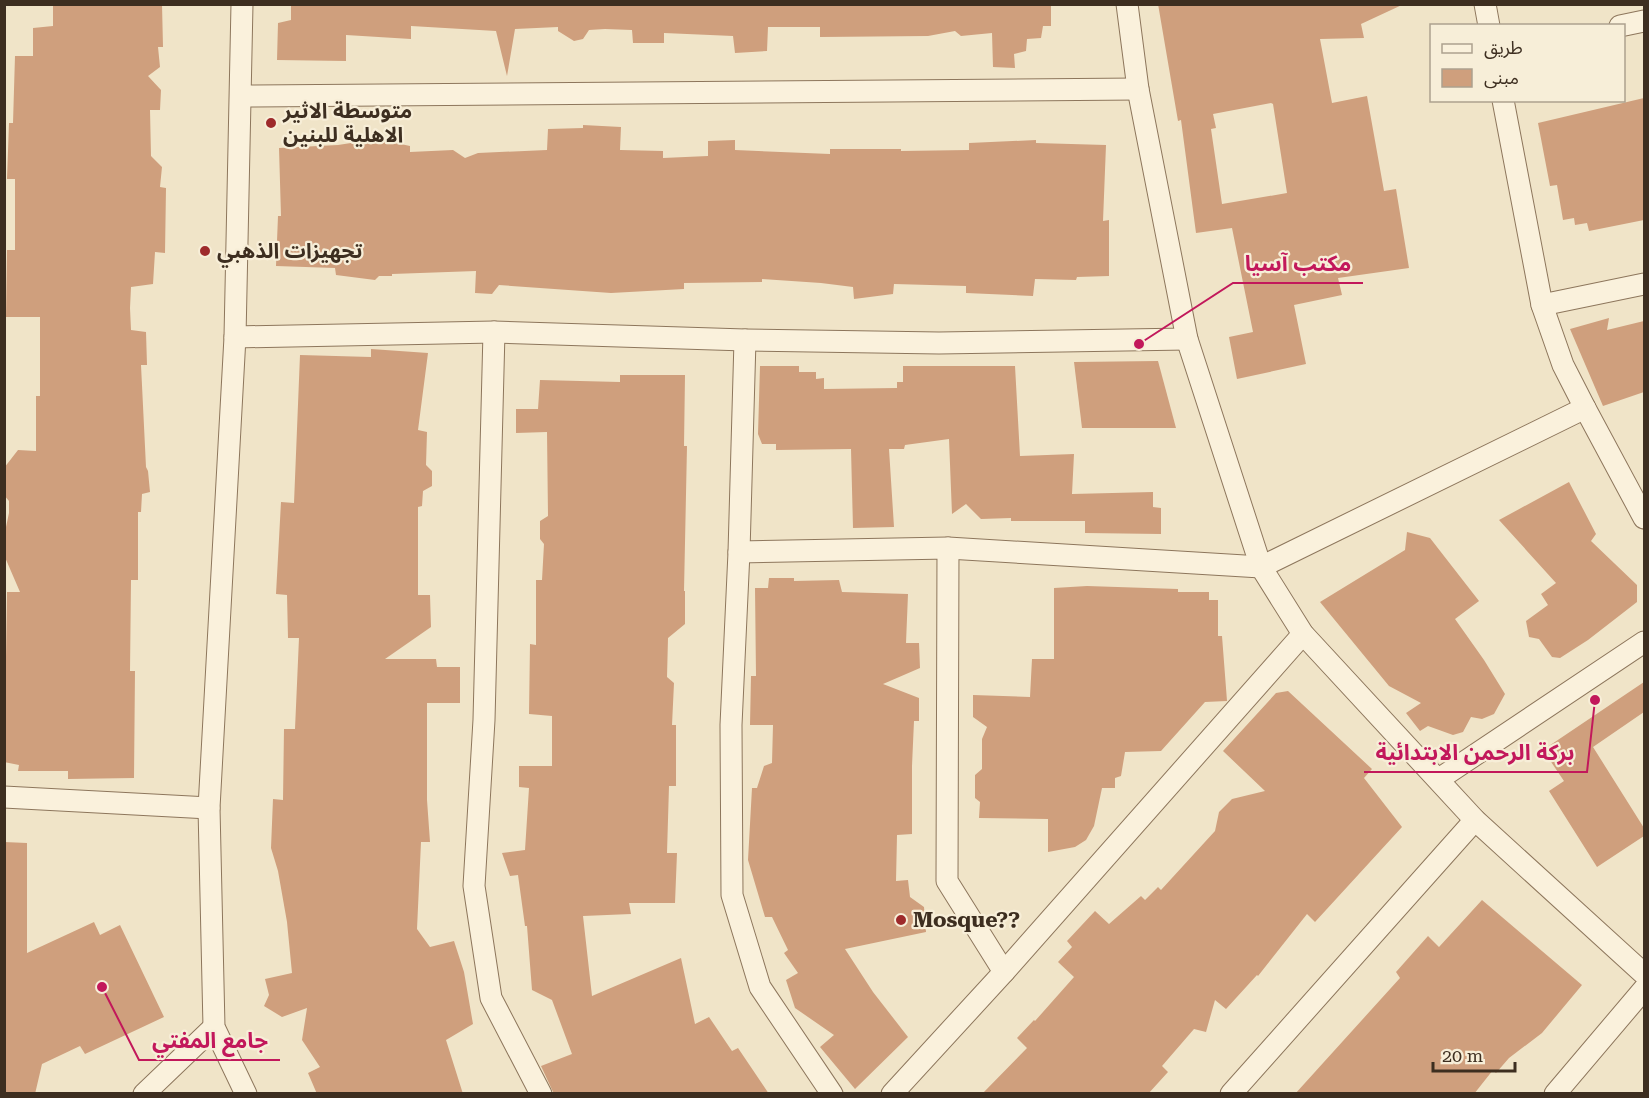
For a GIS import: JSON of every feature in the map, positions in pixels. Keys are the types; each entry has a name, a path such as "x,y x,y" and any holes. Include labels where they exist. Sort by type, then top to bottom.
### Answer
{"street":[{"path":"242,4 236,337 209,808 214,1028 246,1094"},
{"path":"1127,4 1138,88 1187,339 1261,567 1303,634 1475,820 1644,974"},
{"path":"1485,4 1489,24"},
{"path":"1625,25 1644,21"},
{"path":"241,96 1138,88"},
{"path":"1503,102 1542,305 1563,365 1644,518"},
{"path":"1542,305 1644,284"},
{"path":"236,337 494,332 939,343 1187,339"},
{"path":"494,332 484,720 474,886 491,998 541,1094"},
{"path":"745,340 731,725 732,895 760,987 832,1094"},
{"path":"739,552 948,548 1261,567 1584,408"},
{"path":"948,548 947,881 1004,972"},
{"path":"892,1094 1004,972 1303,634"},
{"path":"1438,779 1644,642"},
{"path":"4,797 209,808"},
{"path":"1231,1094 1475,820"},
{"path":"1555,1094 1644,989"},
{"path":"144,1094 214,1028"}],"building":[{"path":"53,4 162,4 163,47 158,47 160,67 148,76 161,90 160,110 150,110 151,156 162,167 160,187 166,188 165,253 155,252 153,284 131,287 130,308 131,330 146,332 147,365 141,365 146,467 150,492 142,494 141,512 138,512 138,580 131,580 130,671 135,671 134,778 68,779 68,771 18,771 19,765 4,762 4,657 6,657 7,592 20,592 4,555 9,501 4,495 4,468 18,450 36,451 36,396 40,396 40,317 6,317 7,250 15,250 15,179 7,179 9,123 13,123 15,56 33,56 33,28 53,26"},
{"path":"291,4 1051,4 1051,26 1043,26 1041,38 1027,39 1026,51 1014,54 1015,68 993,67 992,33 961,36 955,31 928,36 820,37 820,27 768,27 767,51 735,53 733,36 664,33 664,43 633,43 632,30 589,30 583,39 574,41 558,31 558,27 515,29 507,76 496,31 411,26 411,39 346,35 346,61 277,60 278,23 291,20"},
{"path":"1158,4 1404,4 1361,24 1364,38 1320,39 1332,103 1367,96 1384,191 1396,189 1409,268 1338,278 1342,295 1294,305 1306,364 1237,379 1229,337 1253,332 1232,228 1196,233 1181,120 1178,121","holes":["1273,104 1287,193 1222,204 1211,129 1216,128 1213,114"]},
{"path":"1644,98 1644,220 1589,231 1587,223 1575,225 1574,218 1563,220 1557,185 1550,186 1538,123"},
{"path":"583,125 621,127 620,150 663,151 663,158 708,156 708,141 735,140 735,150 830,154 830,149 969,150 969,143 1036,140 1036,143 1106,145 1103,221 1109,220 1109,276 1077,277 1076,280 1035,279 1033,296 966,293 966,286 894,284 893,294 854,299 853,287 762,279 762,282 684,283 684,289 611,293 499,285 492,294 475,293 476,271 392,274 392,276 379,276 375,280 336,275 335,268 276,266 278,216 281,216 279,148 338,145 377,139 410,146 410,152 453,150 465,158 478,153 547,150 548,129 583,128"},
{"path":"1609,318 1607,330 1644,321 1644,392 1603,406 1570,329"},
{"path":"371,349 428,353 418,430 427,432 426,465 432,471 432,486 423,491 422,506 418,507 418,595 430,595 431,627 385,659 436,659 437,667 460,667 460,703 427,703 427,800 430,842 421,842 417,929 430,947 454,941 464,972 473,1024 446,1040 463,1094 317,1094 308,1073 320,1067 302,1040 307,1008 282,1017 264,1006 269,995 265,979 292,973 287,922 278,871 271,848 273,799 283,800 284,729 295,729 299,638 288,638 287,595 276,594 281,502 294,503 300,355 371,357"},
{"path":"1158,361 1176,428 1082,428 1074,362"},
{"path":"760,366 799,366 799,372 816,372 816,379 824,378 824,389 897,388 897,382 903,382 903,366 1015,366 1020,456 1074,454 1072,494 1153,492 1153,507 1161,508 1161,534 1085,533 1085,521 981,519 966,504 952,514 949,439 905,445 904,449 889,449 894,527 853,528 851,449 776,450 776,444 762,444 758,434"},
{"path":"620,375 685,375 684,446 687,446 685,624 668,638 667,677 674,683 672,725 676,725 676,786 669,786 667,853 677,853 675,903 629,903 631,914 583,916 592,996 681,958 695,1024 709,1017 732,1051 738,1048 769,1094 554,1094 541,1066 572,1054 552,1000 532,990 527,926 525,926 518,875 510,876 502,853 525,850 529,788 519,787 519,766 552,766 552,716 529,714 530,644 536,645 536,580 542,580 544,544 540,539 540,521 548,516 547,432 516,433 516,409 538,409 540,380 620,382"},
{"path":"1569,482 1596,534 1591,541 1637,585 1637,602 1588,640 1560,658 1552,657 1539,639 1529,637 1526,621 1548,605 1541,594 1556,583 1499,520"},
{"path":"1407,532 1430,538 1479,601 1455,619 1505,694 1494,714 1482,719 1471,717 1463,732 1453,735 1428,726 1420,731 1406,713 1421,703 1389,686 1320,602 1405,550"},
{"path":"769,578 794,578 794,581 839,580 842,592 908,594 906,643 919,643 920,668 883,684 919,698 919,721 914,721 912,834 897,835 896,881 908,880 910,897 924,907 926,932 845,949 873,992 908,1037 855,1089 820,1047 834,1035 795,1008 786,980 798,973 784,953 788,950 772,917 765,917 748,860 752,788 757,788 764,766 772,763 773,725 750,725 751,676 756,676 755,588 768,588"},
{"path":"1087,586 1209,592 1209,600 1218,600 1218,636 1222,636 1227,701 1205,702 1161,751 1125,752 1121,776 1115,778 1115,788 1102,788 1094,826 1086,840 1075,847 1048,852 1048,819 979,818 980,802 975,798 975,775 982,769 982,739 987,727 973,717 973,695 1030,697 1032,659 1054,659 1054,588"},
{"path":"1644,682 1644,712 1593,747 1644,828 1644,836 1597,867 1549,791 1564,781 1543,750"},
{"path":"1288,691 1372,769 1364,778 1402,827 1315,922 1307,914 1258,976 1226,1009 1215,1000 1206,1032 1194,1029 1162,1066 1168,1072 1148,1094 982,1094 1027,1048 1017,1038 1074,977 1058,962 1072,947 1067,941 1095,911 1109,924 1141,896 1145,900 1158,887 1161,890 1215,831 1219,812 1232,799 1265,791 1223,751 1276,693"},
{"path":"4,842 27,843 27,953 94,922 100,935 120,925 164,1017 85,1054 80,1046 42,1064 35,1094 4,1094"},
{"path":"1482,900 1582,985 1542,1033 1509,1058 1496,1073 1493,1070 1474,1094 1295,1094 1400,978 1396,972 1428,936 1439,947"}],"place":[{"name":"متوسطة الاثير الاهلية للبنين","path":"271,123"},
{"name":"تجهيزات الذهبي","path":"205,251"},
{"name":"مكتب آسيا","path":"1139,344"},
{"name":"بركة الرحمن الابتدائية","path":"1595,700"},
{"name":"Mosque??","path":"901,920"},
{"name":"جامع المفتي","path":"102,987"}]}
